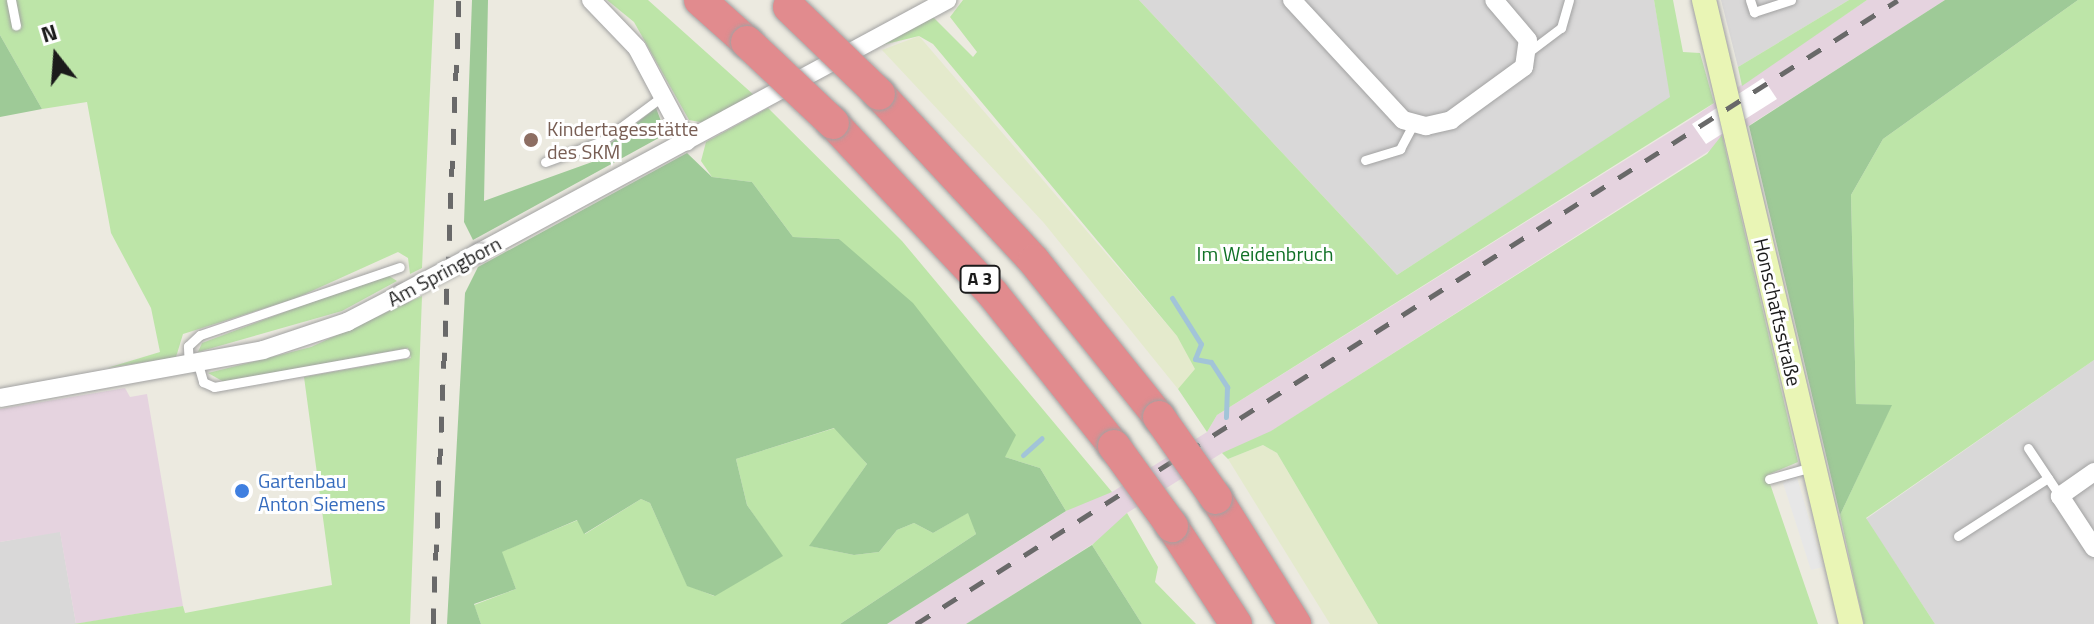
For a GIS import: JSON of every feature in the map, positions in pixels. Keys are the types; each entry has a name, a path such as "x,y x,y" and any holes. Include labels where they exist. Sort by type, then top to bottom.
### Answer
{"highway":[{"name":"A 3","path":"700,0 833,123 983,283 1114,446 1172,526 1236,624"},
{"name":"A 3","path":"785,4 879,94 1034,261 1159,417 1216,498 1295,624"}],"street":[{"path":"591,0 624,29 687,142"},
{"path":"1292,0 1413,125 1451,120 1509,82 1530,51 1494,0"},
{"name":"Honschaftsstraße","path":"1704,0 1851,624"},
{"name":"Am Springborn","path":"0,398 194,366 308,338 401,294 687,142 940,2"},
{"path":"2094,472 2060,496 2094,548"}],"lane":[{"path":"11,0 16,26"},
{"path":"1530,51 1561,28 1569,0"},
{"path":"1750,0 1754,12 1791,0"},
{"path":"545,162 602,141 663,96"},
{"path":"1365,160 1400,149 1413,125"},
{"name":"Am Springborn","path":"194,366 188,346 200,335 400,267"},
{"path":"194,366 203,382 214,387 405,353"},
{"path":"2028,448 2060,496"},
{"path":"1769,479 1814,467"},
{"path":"1958,536 2048,478"}],"shaded area":[{"path":"1139,0 1654,0 1671,97 1397,275"},
{"path":"1721,0 1849,0 1738,67"},
{"path":"1867,0 1945,0 1242,450 1222,453 1127,513 1110,533 966,624 887,624 1087,498 1112,492 1207,432 1217,415 1688,121"},
{"path":"2094,360 2094,624 1935,624 1866,519"},
{"path":"125,388 130,397 147,394 183,606 76,624 60,532 0,542 0,409"},
{"path":"1796,474 1823,567 1811,570 1783,483"},
{"path":"60,531 76,624 0,624 0,542"}],"green space":[{"path":"0,0 434,0 422,268 410,274 408,258 398,252 294,299 183,334 176,357 107,368 160,352 151,308 111,233 87,102 42,109 0,35"},
{"path":"472,0 488,0 484,201 606,157 603,149 656,108 666,134 473,240 464,222"},
{"path":"607,0 648,0 755,96 705,123 689,120 634,22"},
{"name":"Im Weidenbruch","path":"963,0 1139,0 1397,275 1670,97 1654,0 1673,0 1683,52 1700,53 1714,103 1217,415 1207,432 1178,389 1195,369 1177,336 933,44 919,36 878,46 933,17 973,57 977,52 950,17"},
{"path":"1849,0 1867,0 1742,86 1738,67"},
{"path":"1945,0 2078,0 1883,139 1851,195 1856,404 1892,405 1840,515 1749,126"},
{"path":"2078,0 2094,0 2094,360 1866,518 1935,624 1864,624 1840,515 1891,406 1856,404 1851,195 1883,139"},
{"path":"0,35 42,109 0,117"},
{"path":"919,36 1177,336 1196,369 1190,381 1178,389 1044,223 882,50"},
{"path":"768,108 902,241 1112,492 1066,511 1040,468 1005,457 839,239 793,237 752,182 712,177 701,161 706,142"},
{"path":"1722,135 1798,462 1767,475 1818,624 1378,624 1277,453 1263,445 1228,459 1222,453 1271,431 1707,154"},
{"path":"687,153 712,177 752,182 793,237 839,239 913,303 1016,435 1005,457 1040,468 1066,511 887,624 840,624 976,534 968,513 933,533 914,523 897,530 879,552 854,555 809,546 867,464 834,428 736,459 747,505 783,556 715,596 687,586 650,503 641,499 584,534 577,520 502,552 516,589 474,604 481,624 447,624 465,293 478,267"},
{"path":"386,274 397,281 342,311 198,352 202,343"},
{"path":"422,296 410,624 74,624 183,606 185,613 332,585 304,377 411,358 408,348 224,382 208,373 311,347"},
{"path":"835,428 867,464 810,546 854,555 879,552 897,530 914,523 933,533 969,512 976,534 840,624 481,624 474,605 516,589 501,552 578,520 585,534 641,499 650,503 687,585 714,596 782,556 747,505 736,459"},
{"path":"1263,445 1277,453 1378,624 1330,624 1228,459"},
{"path":"1127,513 1158,567 1155,582 1196,624 1142,624 1092,545"},
{"path":"1092,545 1142,624 966,624"}],"pier":[{"path":"1763,78 1777,99 1706,144 1692,124"}],"waterway":[{"path":"1172,298 1201,344 1195,359 1211,362 1227,387 1226,417"},
{"path":"1023,455 1042,438"}],"railway":[{"path":"433,624 459,0"},
{"path":"916,624 1898,0"}],"place":[{"name":"Kindertagesstätte des SKM","path":"531,140"},
{"name":"Gartenbau Anton Siemens","path":"242,491"}]}
